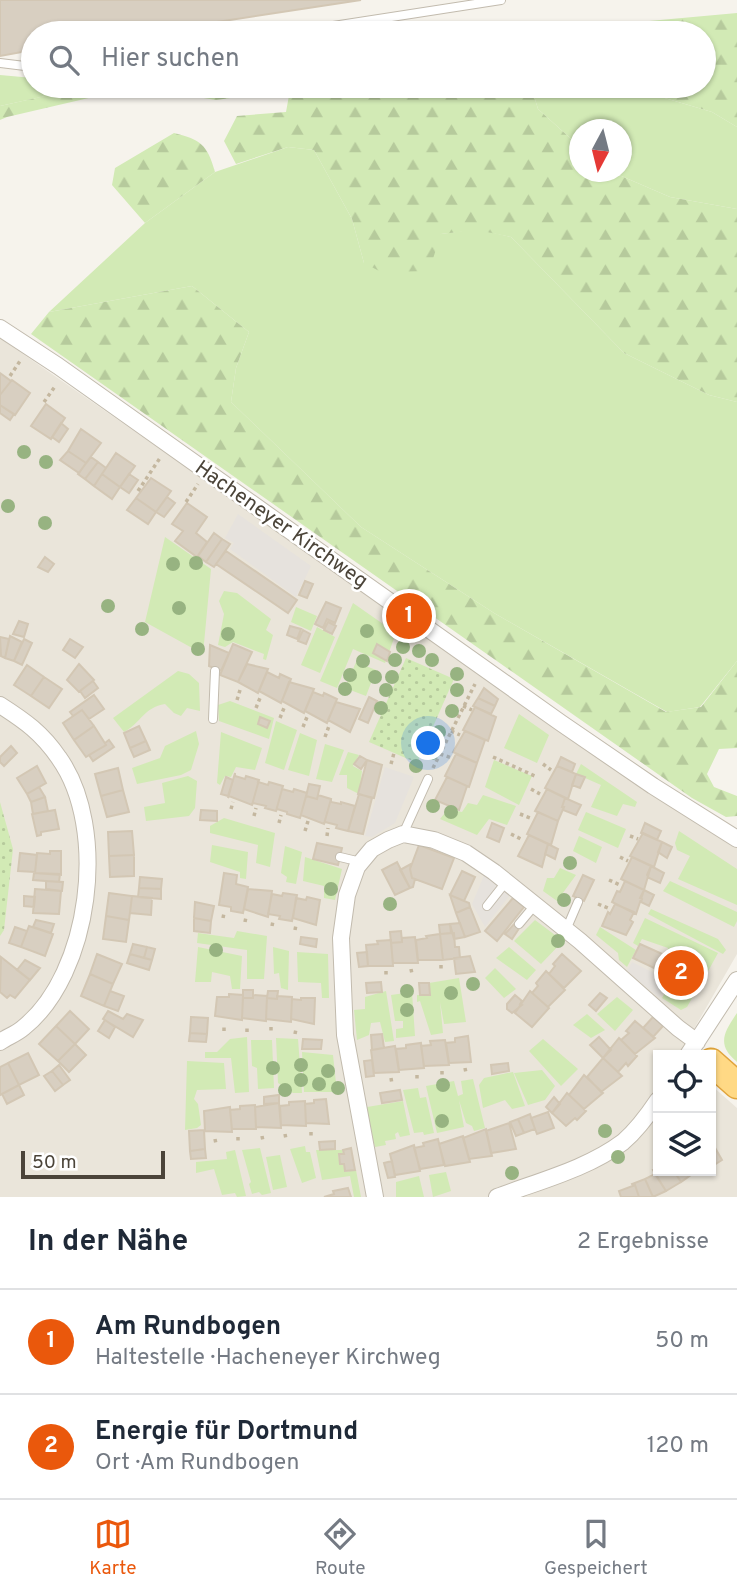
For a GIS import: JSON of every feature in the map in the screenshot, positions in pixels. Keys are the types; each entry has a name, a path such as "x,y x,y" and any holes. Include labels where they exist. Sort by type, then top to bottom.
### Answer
{"highway":[{"path":"716,1067 737,1085"}],"street":[{"name":"Hacheneyer Kirchweg","path":"0,328 561,723 737,839"},
{"path":"0,705 34,727 61,760 81,804 88,856 82,923 70,961 52,995 24,1028 0,1042"},
{"path":"375,1197 345,1035 341,938 347,895 357,867 372,849 403,834 434,840 466,853 506,882 566,930 678,1028 697,1050"},
{"path":"703,1050 737,980"},
{"path":"497,1197 594,1160 624,1141 653,1108"}],"lane":[{"path":"365,21 501,0"},
{"path":"0,63 21,66"},
{"path":"213,719 215,671"},
{"path":"403,834 428,779"},
{"path":"340,857 361,862"},
{"path":"487,906 506,882"},
{"path":"566,930 578,902"},
{"path":"519,924 535,905"}],"path":[{"path":"10,376 20,361"},
{"path":"44,402 56,385"},
{"path":"138,491 161,457"},
{"path":"186,502 199,483"},
{"path":"428,779 478,681"},
{"path":"237,700 240,690"},
{"path":"256,708 261,698"},
{"path":"463,706 472,710"},
{"path":"280,718 284,708"},
{"path":"303,727 307,717"},
{"path":"325,737 329,726"},
{"path":"451,731 460,734"},
{"path":"391,764 394,753"},
{"path":"440,754 452,758"},
{"path":"494,757 537,777"},
{"path":"542,764 551,769"},
{"path":"531,789 540,794"},
{"path":"231,809 233,802"},
{"path":"254,816 256,808"},
{"path":"520,814 533,819"},
{"path":"279,823 281,815"},
{"path":"305,831 308,821"},
{"path":"327,836 328,828"},
{"path":"511,834 523,840"},
{"path":"630,836 638,839"},
{"path":"620,857 628,861"},
{"path":"609,880 620,885"},
{"path":"598,904 608,908"},
{"path":"440,965 441,971"},
{"path":"386,971 386,978"},
{"path":"224,1026 224,1031"},
{"path":"247,1026 247,1032"},
{"path":"271,1027 271,1033"},
{"path":"442,1071 442,1077"},
{"path":"391,1079 392,1084"}],"shaded area":[{"path":"0,338 150,442 737,833 737,954 682,1050 653,1050 653,1176 716,1176 716,1089 737,1108 737,1197 0,1197"},
{"path":"238,514 311,566 296,597 230,549 234,543 225,538"},
{"path":"385,767 414,777 395,823 372,837 365,836"},
{"path":"485,873 510,895 485,927 472,904"},
{"path":"632,962 668,980 659,998 627,971"}],"green space":[{"path":"737,13 737,127 712,112 665,98 716,98 716,21 649,21"},
{"path":"0,75 21,77 21,98 37,98 0,106"},
{"path":"36,98 89,98 7,117 0,120 0,106"},
{"path":"289,98 535,98 538,109 569,137 569,182 632,181 670,197 737,209 737,402 709,395 624,353 511,237 477,230 441,234 429,271 381,272 364,263 352,219 314,150 288,147 236,164 224,141 237,116 286,112"},
{"path":"535,98 665,98 712,112 737,127 737,209 670,197 632,181 632,119 569,119 569,137 538,109"},
{"path":"174,133 191,138 202,145 215,172 145,223 112,185 115,168"},
{"path":"288,147 314,150 352,219 364,263 441,234 477,229 511,237 624,353 709,395 737,402 737,661 700,707 667,712 494,613 361,527 231,402 236,368 249,332 192,286 49,312 145,223 215,172"},
{"path":"192,286 249,332 236,368 231,402 361,527 494,613 666,712 701,707 737,661 737,748 719,749 707,774 714,787 737,796 737,816 726,817 692,798 31,334 49,312"},
{"path":"165,537 211,569 203,654 145,622"},
{"path":"224,591 237,593 271,619 266,630 273,635 266,660 263,659 264,654 233,642 225,647 218,645 224,614 219,601"},
{"path":"353,603 396,633 385,663 353,649 337,688 320,681"},
{"path":"296,607 317,616 311,631 291,622"},
{"path":"317,627 335,637 320,673 301,665"},
{"path":"406,658 454,679 417,763 369,742"},
{"path":"356,662 376,670 366,696 345,688"},
{"path":"178,671 189,674 199,683 200,711 187,708 181,716 165,704 152,708 124,732 113,718"},
{"path":"230,701 274,718 269,739 219,721 218,705"},
{"path":"519,714 549,735 537,763 504,748"},
{"path":"276,721 297,730 284,770 265,763"},
{"path":"196,731 199,744 191,770 181,775 137,784 132,768 160,758 165,746"},
{"path":"221,732 262,748 255,770 236,767 231,777 225,776 220,785 217,783"},
{"path":"300,733 317,740 309,776 288,770"},
{"path":"325,744 344,750 332,782 316,779"},
{"path":"348,752 359,755 353,766 362,771 359,794 347,788 347,775 339,775"},
{"path":"494,760 532,776 519,805 485,787"},
{"path":"581,764 637,802 635,807 623,804 617,816 591,807 601,785 576,774"},
{"path":"188,776 197,781 195,808 189,816 146,821 144,807 165,803 162,783"},
{"path":"483,795 516,806 507,825 489,819 477,835 440,819 448,809 462,812 468,803 477,805"},
{"path":"0,802 13,849 4,930 0,936"},
{"path":"586,812 626,829 618,848 578,830"},
{"path":"224,818 275,833 270,867 256,863 258,845 210,833 210,826"},
{"path":"679,831 737,869 737,905 678,879 690,856 677,850 675,843"},
{"path":"579,836 602,847 596,863 573,851"},
{"path":"212,845 248,852 246,879 240,878 240,872 210,862"},
{"path":"285,846 302,852 296,884 286,882 287,877 281,873"},
{"path":"305,857 342,869 335,900 324,898 324,886 303,881"},
{"path":"560,868 576,875 557,901 543,891 547,878 554,878"},
{"path":"670,881 737,912 734,927 663,891"},
{"path":"651,909 718,939 726,950 723,954 648,914"},
{"path":"645,918 718,953 706,975 666,955 668,948 642,939 638,946 633,943"},
{"path":"535,920 563,941 541,964 514,941"},
{"path":"600,927 636,950 627,967 619,960 618,953 596,935"},
{"path":"237,931 267,936 264,979 247,979 247,950 197,943 198,933 234,938"},
{"path":"198,947 242,956 240,989 232,989 230,976 212,972 211,982 195,982"},
{"path":"273,947 289,951 288,990 281,988 279,973 274,974"},
{"path":"509,947 536,970 527,980 496,958"},
{"path":"297,952 328,954 329,998 322,998 321,983 298,982"},
{"path":"495,968 516,989 504,998 485,978"},
{"path":"692,971 704,977 687,1007 681,1010 662,998 671,983 683,987"},
{"path":"459,978 466,1022 444,1024 440,1002 443,1033 431,1035 420,1001 417,1002 417,995 430,994 429,983"},
{"path":"386,991 394,1041 385,1042 380,1022 371,1023 369,1035 357,1040 354,1010 365,1009 365,997"},
{"path":"412,992 415,1036 396,1038 396,1029 403,1028 403,1021 395,1021 391,995"},
{"path":"617,997 633,1010 615,1031 597,1014"},
{"path":"737,1013 737,1062 726,1050 724,1038"},
{"path":"587,1014 605,1030 591,1038 573,1025"},
{"path":"247,1037 249,1092 235,1093 231,1058 205,1058 205,1052 217,1052 230,1039"},
{"path":"276,1038 298,1039 302,1093 293,1093 278,1083"},
{"path":"543,1039 578,1069 561,1086 529,1051"},
{"path":"251,1040 272,1040 274,1088 258,1089 257,1068 252,1066"},
{"path":"302,1052 333,1055 337,1092 304,1092"},
{"path":"187,1061 224,1063 226,1089 197,1090 194,1099 198,1104 201,1125 185,1130"},
{"path":"542,1070 555,1086 545,1100 528,1105 514,1073"},
{"path":"513,1072 525,1106 512,1109 505,1100 483,1108 479,1085 484,1078"},
{"path":"473,1079 485,1128 474,1131 472,1126 466,1123 459,1100 464,1127 437,1133 426,1086 454,1081 458,1096 463,1094 461,1081"},
{"path":"418,1088 420,1098 426,1097 434,1133 414,1133 403,1090"},
{"path":"403,1101 410,1135 400,1137 398,1132 395,1134 396,1139 375,1147 364,1104 367,1107"},
{"path":"305,1146 306,1152 310,1152 316,1178 302,1183 290,1149"},
{"path":"260,1148 271,1193 262,1195 259,1192 252,1194 242,1150"},
{"path":"235,1150 246,1196 237,1197 235,1193 222,1195 214,1169 196,1173 196,1162 227,1159 226,1152"},
{"path":"316,1150 342,1150 343,1153 338,1155 340,1165 343,1165 345,1172 356,1170 361,1197 354,1197 350,1176 322,1180"},
{"path":"280,1155 287,1187 273,1190 266,1157"},
{"path":"446,1172 451,1191 433,1197 429,1175"},
{"path":"419,1176 424,1197 396,1197 396,1182"}],"building":[{"path":"0,0 361,0 224,21 21,21 21,52 0,56"},
{"path":"0,373 11,381 0,395"},
{"path":"12,380 30,393 15,415 0,405 0,395"},
{"path":"46,404 65,418 51,439 31,426"},
{"path":"0,405 14,414 10,420 0,413"},
{"path":"61,423 68,429 59,442 52,437"},
{"path":"81,429 101,443 86,463 68,451"},
{"path":"68,451 86,463 79,473 60,460"},
{"path":"116,453 135,466 120,487 102,474"},
{"path":"91,457 98,462 85,479 78,474"},
{"path":"98,462 106,468 94,486 85,479"},
{"path":"102,474 120,487 112,499 94,486"},
{"path":"129,474 138,480 129,493 120,487"},
{"path":"151,478 171,491 156,512 136,498"},
{"path":"167,497 175,503 164,517 156,512"},
{"path":"136,498 156,512 148,524 127,510"},
{"path":"187,503 207,517 196,533 207,542 197,557 175,541 183,531 172,524"},
{"path":"214,533 222,539 206,562 198,556"},
{"path":"222,539 230,544 214,567 206,562"},
{"path":"226,551 297,600 288,613 216,564"},
{"path":"45,557 54,564 48,572 38,567"},
{"path":"305,581 313,584 307,598 299,595"},
{"path":"326,602 341,608 335,623 327,619 323,628 315,624"},
{"path":"19,621 28,624 24,637 13,634"},
{"path":"328,622 336,626 332,634 324,630"},
{"path":"290,626 301,629 297,639 287,635"},
{"path":"303,630 310,634 306,644 298,641"},
{"path":"10,636 22,642 14,661 5,658"},
{"path":"0,637 9,639 5,658 1,656"},
{"path":"24,639 32,643 22,665 14,661"},
{"path":"70,639 83,647 75,658 63,650"},
{"path":"233,644 252,652 238,682 220,675"},
{"path":"377,644 390,652 387,661 373,653"},
{"path":"210,645 229,653 221,671 209,666"},
{"path":"79,664 94,680 79,692 67,680"},
{"path":"247,664 268,669 258,693 238,682"},
{"path":"27,665 44,677 31,696 14,685"},
{"path":"267,672 279,678 280,674 291,679 281,703 259,691"},
{"path":"44,677 62,689 49,708 31,696"},
{"path":"93,681 98,688 85,698 80,691"},
{"path":"289,682 314,689 304,713 282,701"},
{"path":"484,688 498,699 495,706 478,698"},
{"path":"313,692 323,696 324,693 337,699 327,723 305,711"},
{"path":"94,695 104,709 89,719 82,710 73,716 70,712"},
{"path":"369,697 377,701 368,723 359,719"},
{"path":"478,698 495,706 491,714 473,706"},
{"path":"336,702 360,709 350,732 328,720"},
{"path":"475,707 496,717 488,741 463,730"},
{"path":"82,710 94,726 74,740 63,723"},
{"path":"260,717 270,721 267,728 258,724"},
{"path":"94,726 106,745 86,757 74,740"},
{"path":"139,726 146,741 130,748 124,733"},
{"path":"465,731 485,740 477,763 453,752"},
{"path":"109,740 114,747 93,761 89,755 106,745"},
{"path":"146,741 150,750 134,757 130,748"},
{"path":"11,746 17,753 4,766 0,757"},
{"path":"456,754 477,763 469,787 445,776"},
{"path":"360,756 367,760 361,769 354,764"},
{"path":"561,757 575,764 572,772 557,766"},
{"path":"367,760 382,765 374,798 358,794"},
{"path":"37,766 46,783 27,794 17,778"},
{"path":"557,766 576,774 568,799 545,788"},
{"path":"118,768 123,790 101,796 95,774"},
{"path":"235,773 235,776 245,779 246,776 259,780 252,805 229,796 228,798"},
{"path":"576,774 585,777 580,788 572,785"},
{"path":"226,777 233,780 228,796 221,794"},
{"path":"447,777 467,786 459,810 435,800"},
{"path":"258,782 283,786 276,811 265,808 266,806 252,805"},
{"path":"309,784 320,786 317,799 306,796"},
{"path":"39,787 45,797 31,802 27,794"},
{"path":"282,789 307,793 300,818 277,809 276,811"},
{"path":"547,789 565,798 558,821 535,811"},
{"path":"123,790 129,812 107,817 101,796"},
{"path":"359,794 372,798 363,834 348,831"},
{"path":"318,795 331,799 324,824 301,815 300,818 306,796 317,799"},
{"path":"45,797 48,811 33,814 31,802"},
{"path":"565,798 581,805 576,815 563,810"},
{"path":"331,799 331,802 355,806 348,831 336,828 337,825 324,824"},
{"path":"55,810 59,829 41,832 41,835 37,836 32,814"},
{"path":"201,810 217,811 217,821 200,820"},
{"path":"538,812 558,821 551,845 527,834"},
{"path":"492,823 504,828 499,842 487,837"},
{"path":"645,823 661,831 657,840 641,833"},
{"path":"132,831 134,855 109,856 108,832"},
{"path":"643,833 662,842 654,867 630,856"},
{"path":"529,835 548,844 542,867 518,856"},
{"path":"662,842 672,847 667,858 658,852"},
{"path":"317,843 342,848 338,865 313,859"},
{"path":"548,844 558,849 555,859 545,854"},
{"path":"419,845 454,858 442,889 412,878 410,869"},
{"path":"50,851 61,851 61,875 35,873 37,853 50,854"},
{"path":"20,853 37,855 35,872 18,871"},
{"path":"134,855 134,876 110,877 109,856"},
{"path":"632,857 651,866 644,890 621,879"},
{"path":"397,862 410,888 395,895 382,870"},
{"path":"411,864 412,878 415,879 413,887 410,888 400,870"},
{"path":"651,866 664,873 660,883 647,875"},
{"path":"462,871 475,877 464,901 450,895"},
{"path":"34,873 60,874 59,882 33,880"},
{"path":"224,873 237,875 236,884 248,887 243,913 219,905"},
{"path":"583,875 594,880 584,901 573,896"},
{"path":"140,877 162,879 161,889 139,888"},
{"path":"46,881 63,882 62,891 46,889"},
{"path":"625,881 644,890 636,914 612,902"},
{"path":"139,888 161,889 161,899 138,897"},
{"path":"35,889 61,891 59,914 33,913"},
{"path":"248,889 272,891 268,917 244,909"},
{"path":"644,890 654,895 649,906 641,902"},
{"path":"109,893 132,896 129,920 106,916"},
{"path":"283,893 297,895 292,921 268,914 272,894 282,896"},
{"path":"450,895 469,903 470,907 456,913"},
{"path":"24,896 35,897 34,907 24,906"},
{"path":"132,896 152,898 151,915 130,913"},
{"path":"307,897 320,900 316,925 293,918 296,898 306,900"},
{"path":"513,898 524,907 497,941 485,931"},
{"path":"195,902 214,906 211,921 194,918"},
{"path":"615,904 634,912 630,920 633,922 626,935 602,926"},
{"path":"470,907 480,932 465,937 456,913"},
{"path":"106,916 129,920 126,942 103,939"},
{"path":"194,918 211,921 210,933 194,931"},
{"path":"36,920 54,924 51,933 33,927"},
{"path":"460,923 465,937 454,939 450,924"},
{"path":"515,923 520,927 512,939 505,934"},
{"path":"450,924 451,933 440,934 439,925"},
{"path":"29,926 53,934 45,956 21,947"},
{"path":"15,927 27,931 21,947 9,943"},
{"path":"401,931 402,942 391,943 390,932"},
{"path":"454,933 455,947 459,947 460,958 443,960 440,934"},
{"path":"440,934 443,960 418,960 416,940"},
{"path":"301,937 317,939 316,947 300,944"},
{"path":"415,937 418,963 393,963 391,943 402,942 402,938"},
{"path":"391,940 393,966 368,966 366,945"},
{"path":"133,944 147,947 144,958 130,954"},
{"path":"640,944 680,962 673,977 633,958"},
{"path":"147,947 155,949 152,960 144,958"},
{"path":"367,952 368,966 359,967 357,953"},
{"path":"97,954 122,964 113,984 90,974"},
{"path":"130,954 152,960 149,970 127,963"},
{"path":"562,954 581,971 564,988 549,974"},
{"path":"470,956 475,972 456,974 454,958"},
{"path":"1,957 30,980 15,998 10,995 7,998 0,992"},
{"path":"25,960 40,968 30,980 17,970"},
{"path":"679,966 689,970 683,982 672,978"},
{"path":"546,971 565,990 548,1007 532,993"},
{"path":"90,974 113,984 104,1006 81,996"},
{"path":"381,982 382,992 367,993 366,983"},
{"path":"419,983 429,983 430,995 420,995"},
{"path":"243,990 253,990 253,998 243,998"},
{"path":"110,991 124,996 118,1011 104,1006"},
{"path":"268,991 278,991 277,999 267,998"},
{"path":"530,991 549,1008 532,1027 515,1013"},
{"path":"600,993 607,998 596,1011 589,1005"},
{"path":"229,994 243,995 242,1020 215,1016 217,997 229,997"},
{"path":"253,995 267,996 266,1021 242,1018 243,998 253,998"},
{"path":"515,995 522,1001 522,1005 512,1013 507,1009 507,1004"},
{"path":"277,996 292,997 291,1022 266,1019 267,998 277,999"},
{"path":"315,998 314,1024 291,1019 292,999"},
{"path":"70,1011 89,1029 75,1044 56,1026"},
{"path":"108,1011 123,1019 127,1014 143,1020 133,1037 103,1019"},
{"path":"191,1017 208,1018 207,1034 190,1033"},
{"path":"653,1017 663,1026 653,1037 643,1028"},
{"path":"105,1020 115,1027 109,1038 98,1031"},
{"path":"635,1021 655,1038 635,1054 621,1040 629,1033 626,1031"},
{"path":"56,1026 75,1044 58,1061 39,1044"},
{"path":"190,1033 207,1034 206,1042 189,1041"},
{"path":"382,1034 384,1048 372,1050 371,1035"},
{"path":"468,1036 471,1062 449,1063 446,1043"},
{"path":"599,1037 611,1050 603,1058 590,1045"},
{"path":"619,1038 637,1056 618,1072 603,1058"},
{"path":"303,1039 322,1040 321,1049 302,1049"},
{"path":"445,1040 449,1065 424,1066 421,1046 431,1045 430,1041"},
{"path":"421,1043 424,1068 399,1070 396,1049"},
{"path":"75,1044 86,1055 69,1072 58,1061"},
{"path":"395,1046 399,1072 374,1073 371,1050"},
{"path":"28,1053 39,1075 19,1085 8,1063"},
{"path":"603,1058 622,1076 601,1092 587,1077"},
{"path":"372,1060 374,1076 366,1077 364,1061"},
{"path":"8,1063 19,1085 0,1095 0,1067"},
{"path":"508,1063 509,1071 492,1074 491,1065"},
{"path":"59,1065 70,1080 63,1085 52,1071"},
{"path":"52,1071 63,1085 55,1091 44,1076"},
{"path":"584,1075 603,1093 584,1109 569,1095"},
{"path":"19,1085 24,1095 7,1104 2,1094"},
{"path":"400,1090 402,1100 382,1103 380,1093"},
{"path":"567,1093 586,1111 566,1126 552,1113"},
{"path":"279,1095 279,1103 264,1104 264,1097"},
{"path":"554,1097 560,1104 552,1113 546,1107"},
{"path":"326,1099 329,1124 306,1123 305,1104"},
{"path":"305,1101 306,1126 281,1125 280,1106 289,1105 289,1102"},
{"path":"279,1103 281,1128 256,1127 255,1107"},
{"path":"255,1105 256,1129 232,1129 230,1110"},
{"path":"230,1107 232,1132 205,1131 204,1111"},
{"path":"548,1112 554,1128 537,1134 531,1118"},
{"path":"530,1114 535,1129 524,1133 518,1119"},
{"path":"518,1119 524,1133 516,1136 510,1122"},
{"path":"509,1123 516,1149 491,1153 486,1131"},
{"path":"486,1129 492,1156 469,1159 463,1138"},
{"path":"204,1130 205,1149 190,1151 189,1131"},
{"path":"463,1136 470,1162 445,1166 439,1144"},
{"path":"438,1139 444,1165 420,1169 414,1148"},
{"path":"335,1141 335,1149 320,1150 319,1142"},
{"path":"414,1145 420,1171 395,1175 390,1154"},
{"path":"351,1148 355,1170 345,1171 344,1164 340,1164 339,1154 344,1154 343,1150"},
{"path":"205,1149 206,1158 191,1159 190,1151"},
{"path":"716,1150 722,1160 716,1164"},
{"path":"392,1161 395,1177 388,1178 384,1163"},
{"path":"656,1176 666,1191 653,1197 645,1179"},
{"path":"657,1176 677,1176 681,1182 666,1191"},
{"path":"677,1176 689,1176 681,1182"},
{"path":"645,1179 653,1197 639,1197 635,1185 632,1184"},
{"path":"635,1185 639,1197 621,1197 619,1191"},
{"path":"348,1188 351,1197 324,1197 334,1194 333,1191"}],"place":[{"name":"Am Rundbogen","path":"409,616"},
{"name":"Energie für Dortmund","path":"681,973"}]}
